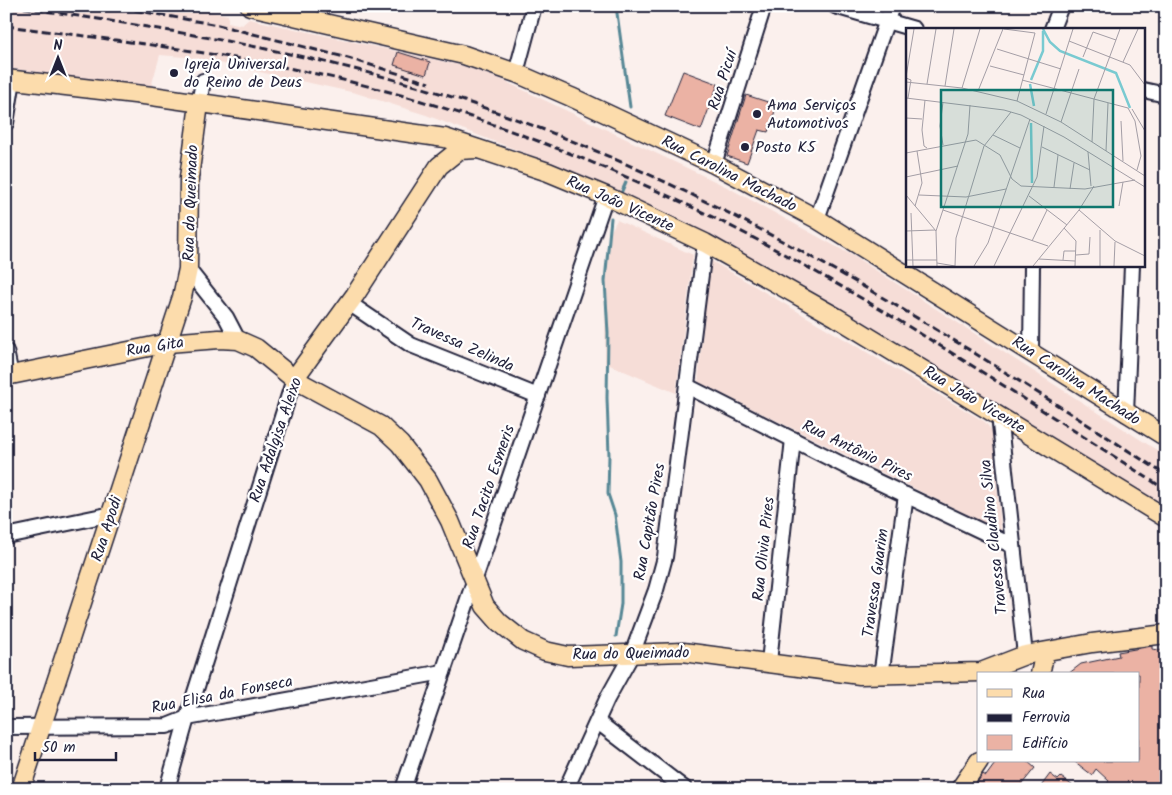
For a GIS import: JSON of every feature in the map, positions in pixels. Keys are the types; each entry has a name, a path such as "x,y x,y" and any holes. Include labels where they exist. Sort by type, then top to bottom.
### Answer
{"main road":[{"name":"Rua Carolina Machado","path":"253,6 464,55 516,73 642,130 714,164 816,219 1126,414 1166,437"},
{"name":"Rua João Vicente","path":"10,79 429,135 465,143 477,149 548,172 606,196 705,243 836,317 1166,518"},
{"name":"Rua do Queimado","path":"188,269 189,178 199,104"},
{"path":"429,135 439,148 439,166"},
{"name":"Rua Adalgisa Aleixo","path":"294,379 349,303 439,166 459,150 477,149"},
{"name":"Rua Apodi","path":"21,789 168,343 188,269"},
{"name":"Rua Gita","path":"8,375 168,343 218,339 238,340 256,348 294,379"},
{"name":"Rua do Queimado","path":"294,379 380,426 400,444 428,480 450,521 485,606 499,622 523,641 545,650 568,656 683,652 851,674 881,676 977,673"},
{"name":"Rua do Queimado","path":"990,672 1025,655 1166,634"},
{"path":"1040,672 1045,652"},
{"path":"960,789 978,762"}],"street":[{"path":"516,73 534,6"},
{"name":"Rua Picuí","path":"714,164 764,6"},
{"path":"835,6 910,28"},
{"path":"816,219 892,6"},
{"path":"1052,28 1060,6"},
{"path":"6,123 10,79"},
{"name":"Rua do Queimado","path":"199,104 203,81"},
{"path":"1144,90 1166,95"},
{"name":"Rua Tacito Esmeris","path":"403,789 606,196"},
{"name":"Rua Capitão Pires","path":"566,789 632,654 656,590 665,557 705,243"},
{"path":"1030,352 1032,266"},
{"path":"1126,414 1132,266"},
{"name":"Rua do Queimado","path":"188,269 226,318 238,340"},
{"name":"Travessa Zelinda","path":"349,303 411,345 538,396"},
{"path":"6,351 8,375"},
{"name":"Rua Adalgisa Aleixo","path":"167,789 187,718 294,379"},
{"name":"Rua Antônio Pires","path":"687,386 1013,546"},
{"name":"Travessa Claudino Silva","path":"999,415 1025,655"},
{"name":"Rua Olivia Pires","path":"769,662 793,439"},
{"name":"Travessa Guarim","path":"881,676 906,495"},
{"path":"6,536 112,514"},
{"name":"Rua Elisa da Fonseca","path":"6,727 42,729 167,726 187,718 443,672"},
{"path":"598,722 685,789"}],"shaded area":[{"path":"6,6 183,6 228,15 228,22 242,25 249,19 464,66 498,78 727,187 855,257 1166,456 1166,509 868,325 765,265 644,204 561,167 426,115 356,93 196,58 160,55 151,87 6,68"},
{"path":"617,220 693,255 676,393 605,363 606,257 610,233"},
{"path":"710,260 985,422 992,431 1001,531 698,382"}],"building":[{"path":"398,52 430,62 426,75 394,65"},
{"path":"683,71 718,84 701,130 665,116"},
{"path":"746,95 777,105 768,132 759,130 747,163 727,156"},
{"path":"1152,646 1152,649 1166,651 1166,789 1103,789 1109,781 1096,769 1092,775 1075,762 1140,762 1140,672 1071,672 1081,664 1119,656 1118,652"},
{"path":"996,762 1028,762 1035,768 1018,789 982,789 976,784 983,774 986,776"},
{"path":"1050,774 1058,780 1061,777 1077,789 1039,789"}],"waterway":[{"path":"616,6 630,107"},
{"path":"622,191 626,182"},
{"path":"611,218 605,281 608,333 608,494 615,515 621,562 621,604 616,636"}],"railway":[{"path":"12,6 118,22 277,51 381,76 433,91 532,125 628,165 721,209 812,258 902,309 1166,475"},
{"path":"111,6 218,25 348,58 429,83"},
{"path":"6,26 167,47 326,76 431,104 529,137 577,156 672,197 764,243 855,294 1166,490"}],"place":[{"name":"Igreja Universal do Reino de Deus","path":"174,73"},
{"name":"Ama Serviços Automotivos","path":"757,114"},
{"name":"Posto K5","path":"745,147"}]}
